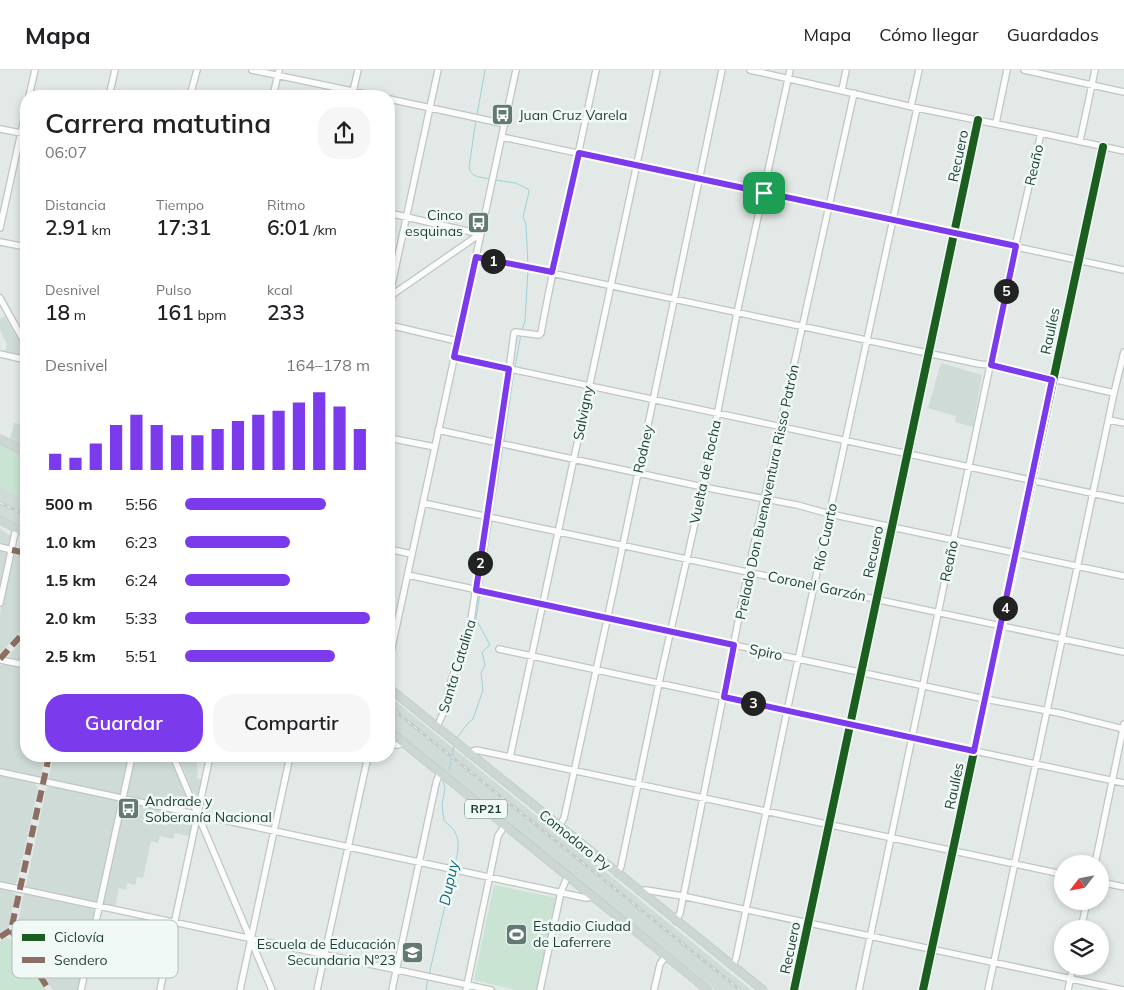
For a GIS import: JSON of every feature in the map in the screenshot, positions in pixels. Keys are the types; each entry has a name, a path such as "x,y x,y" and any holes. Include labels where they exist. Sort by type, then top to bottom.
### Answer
{"main road":[{"path":"0,439 20,449"},
{"path":"0,520 20,530"},
{"name":"Comodoro Py","path":"395,693 762,990"},
{"name":"RP21","path":"395,736 708,990"}],"street":[{"path":"30,90 35,70"},
{"path":"111,90 115,70"},
{"path":"191,90 196,70"},
{"path":"252,70 278,73 339,90"},
{"path":"354,90 358,70"},
{"path":"395,268 438,70"},
{"path":"395,630 516,70"},
{"name":"Santa Catalina","path":"437,727 445,709 449,686 470,630 494,481 514,334 518,332 539,335 541,333 552,272 596,70"},
{"name":"Salvigny","path":"510,757 588,385 658,70"},
{"name":"Rodney","path":"559,827 564,818 722,70"},
{"path":"750,70 1124,151"},
{"name":"Vuelta de Rocha","path":"618,874 703,488 790,70"},
{"path":"842,90 846,70"},
{"name":"Río Cuarto","path":"733,965 892,220 914,107 919,70"},
{"path":"996,124 1007,70"},
{"path":"1024,70 1124,92"},
{"path":"1080,141 1095,70"},
{"path":"274,90 278,73"},
{"name":"Prelado Don Buenaventura Risso Patrón","path":"676,921 680,913 682,896 704,798 748,572 854,93"},
{"path":"395,100 505,124"},
{"name":"Recuero","path":"794,990 978,120"},
{"path":"0,129 20,133"},
{"name":"Reaño","path":"859,990 953,540 1042,133"},
{"path":"502,137 1124,270"},
{"name":"Raulíes","path":"923,990 1103,147"},
{"path":"0,228 20,150"},
{"path":"395,214 480,234"},
{"path":"395,293 480,234"},
{"path":"0,242 20,246"},
{"path":"476,257 802,327 991,365 1114,393"},
{"path":"0,298 20,334"},
{"path":"395,326 457,341"},
{"path":"988,990 1124,352"},
{"path":"0,354 20,359"},
{"path":"454,357 1124,500"},
{"path":"1109,420 1124,424"},
{"path":"438,430 703,488 798,505 830,514 1124,576"},
{"path":"395,439 435,447"},
{"name":"Coronel Garzón","path":"422,503 1124,652"},
{"path":"0,603 16,528"},
{"path":"0,547 12,550"},
{"path":"395,551 411,554"},
{"name":"Spiro","path":"408,575 1124,727"},
{"path":"499,649 1124,783"},
{"path":"0,660 20,664"},
{"path":"1097,855 1111,780 1124,727"},
{"path":"395,744 404,743"},
{"path":"468,753 476,750 767,810 1054,872"},
{"path":"96,920 131,762"},
{"path":"176,762 272,990"},
{"path":"175,920 209,762"},
{"path":"240,990 289,762"},
{"path":"317,990 367,762"},
{"path":"0,772 490,878 586,898 594,898"},
{"path":"392,990 436,783 440,772"},
{"path":"467,987 498,836 505,825"},
{"path":"540,990 561,892 568,876"},
{"path":"1109,884 1124,887"},
{"path":"0,885 166,920"},
{"path":"639,891 646,890 682,896 746,909 1123,990"},
{"path":"178,923 467,987 491,990"},
{"path":"654,990 660,964 666,956"},
{"path":"1068,990 1071,975"}],"shaded area":[{"path":"5,316 20,343 20,356 5,353 7,344 0,330 0,319"},
{"path":"941,363 982,375 973,427 955,422 956,416 928,408"},
{"path":"14,423 20,424 20,444 10,439"},
{"path":"0,487 20,497 20,524 0,515"},
{"path":"0,529 11,536 7,547 0,546"},
{"path":"0,551 7,553 8,557 0,590"},
{"path":"16,554 20,554 20,632 0,654 0,614 12,557"},
{"path":"20,642 20,662 11,660 9,658"},
{"path":"3,664 20,668 20,762 44,762 39,777 0,769 0,666"},
{"path":"395,701 751,990 716,990 395,732"},
{"path":"53,762 129,762 121,794 118,795 52,781 49,777"},
{"path":"133,762 172,762 190,806 189,809 128,796"},
{"path":"180,762 197,762 198,775 196,776 198,779 204,780 199,795 193,792"},
{"path":"0,775 34,782 38,789 17,882 13,885 0,882"},
{"path":"50,786 115,799 118,803 98,900 94,902 26,886 46,789"},
{"path":"128,802 190,816 193,820 190,836 175,833 173,839 160,836 158,843 151,841 143,878 137,877 135,885 127,883 126,890 119,888 115,907 104,905 103,903 124,804"},
{"path":"0,889 13,892 15,895 8,930 0,936"},
{"path":"26,893 93,908 95,910 93,920 18,920 23,896"},
{"path":"45,978 81,978 78,990 53,990"}],"green space":[{"path":"0,442 20,451 20,497 0,487"},
{"name":"Estadio Ciudad de Laferrere","path":"494,885 557,898 538,990 517,990 474,980"},
{"path":"6,938 12,940 12,978 38,978 46,990 0,990 0,941"}],"waterway":[{"path":"477,115 485,70"},
{"path":"476,119 469,168 472,174 491,179"},
{"path":"495,180 516,183 528,189 529,192 523,217 526,224 528,266"},
{"path":"522,330 525,321 528,270"},
{"path":"515,367 521,334"},
{"path":"504,441 514,371"},
{"path":"492,515 503,445"},
{"path":"481,590 492,519"},
{"path":"457,738 473,719 483,690 481,673 485,665 482,652 490,645 476,619 480,593"},
{"path":"449,770 454,746"},
{"name":"Dupuy","path":"443,781 445,788 442,805 444,821 454,831 458,842 454,868"},
{"name":"Dupuy","path":"429,975 453,871"},
{"name":"Dupuy","path":"426,990 428,979"}],"railway":[{"path":"0,503 20,512"},
{"path":"395,711 740,990"}],"marked path":[{"path":"12,550 20,552"},
{"path":"0,659 20,637"},
{"path":"13,920 48,762"},
{"path":"0,937 11,930 12,925"},
{"path":"41,978 49,990"}],"cycle path":[{"path":"794,990 978,120"},
{"path":"923,990 1103,147"}],"place":[{"name":"Juan Cruz Varela","path":"503,115"},
{"name":"Cinco esquinas","path":"479,223"},
{"name":"Andrade y Soberanía Nacional","path":"129,809"},
{"name":"Estadio Ciudad de Laferrere","path":"517,934"},
{"name":"Escuela de Educación Secundaria Nº23","path":"412,952"}],"route":[{"path":"579,153 764,193 1016,246 991,365 1052,380 974,751 724,697 734,645 476,590 494,481 509,369 454,357 476,257 552,272 579,153"}]}
